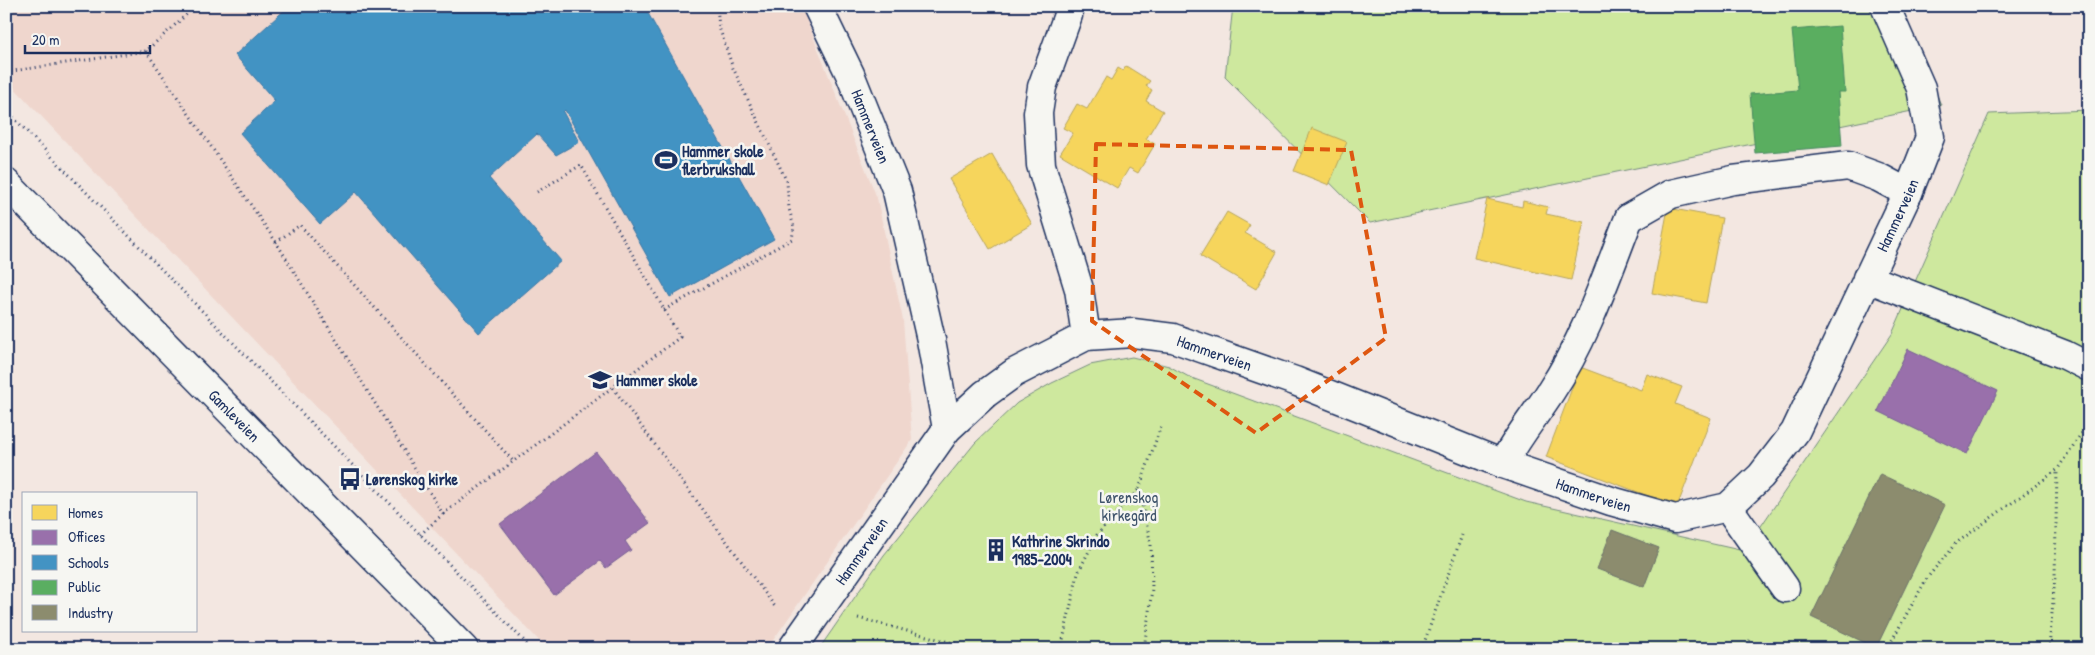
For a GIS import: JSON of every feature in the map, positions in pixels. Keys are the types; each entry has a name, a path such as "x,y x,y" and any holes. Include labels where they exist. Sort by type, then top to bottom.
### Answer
{"street":[{"name":"Hammerveien","path":"818,6 850,74 897,191 931,340 947,429"},
{"name":"Hammerveien","path":"795,644 947,429 985,394 1014,373 1086,336 1133,333 1173,338 1295,381 1503,464 1611,501 1675,519 1728,507 1761,476 1795,432 1908,193 1930,137 1921,88 1885,6"},
{"path":"1068,15 1042,87 1038,114 1041,166 1079,290 1086,336"},
{"path":"1503,464 1516,438 1551,391 1577,345 1596,306 1629,218 1671,194 1733,180 1848,166 1878,177 1908,193"},
{"name":"Gamleveien","path":"6,184 464,649"},
{"path":"1868,278 2065,355 2089,367"},
{"path":"1728,507 1786,588"}],"path":[{"path":"6,72 146,51 196,6"},
{"path":"664,310 792,239 794,227 789,209 787,182 733,68 719,26 717,6"},
{"path":"146,51 276,242 443,514"},
{"path":"6,110 532,649"},
{"path":"420,535 443,514 512,461 680,337 581,165 537,192"},
{"path":"276,242 300,225 512,461"},
{"path":"613,388 795,644"},
{"path":"1887,649 1927,578 1955,544 2058,470 2089,422"},
{"path":"1061,649 1078,573 1097,535 1140,489 1161,426"},
{"path":"2049,649 2055,577 2058,470"},
{"path":"1140,489 1151,545 1152,589 1144,649"},
{"path":"1422,649 1462,535"},
{"path":"819,608 974,649"},
{"path":"1744,649 1750,640"}],"highlighted area":[{"path":"1096,144 1351,150 1386,338 1256,433 1092,321"}],"shaded area":[{"name":"Hammer skole","path":"6,6 801,6 877,198 903,320 912,440 767,649 547,649 6,79"}],"green space":[{"path":"1233,6 1901,6 1941,105 1370,223 1225,77"},
{"name":"Lørenskog kirkegård","path":"2089,110 2089,649 819,649 884,555 975,443 1017,403 1052,383 1090,365 1132,357 1169,366 1189,377 1526,502 1744,551 1892,334 1989,114"}],"building: Homes":[{"path":"1126,66 1150,81 1146,86 1152,90 1146,101 1163,111 1146,139 1155,144 1138,173 1129,168 1117,188 1060,154 1073,133 1063,128 1077,104 1087,109 1106,77 1111,80 1118,68 1123,71"},
{"path":"1312,128 1347,142 1329,185 1294,171"},
{"path":"992,154 1032,224 990,249 949,179"},
{"path":"1487,199 1522,207 1523,201 1548,207 1546,214 1584,222 1571,280 1474,258"},
{"path":"1668,208 1722,218 1706,303 1652,293"},
{"path":"1227,212 1250,225 1245,233 1277,252 1256,289 1200,256"},
{"path":"1580,367 1641,390 1647,374 1682,387 1675,404 1711,418 1677,507 1546,457"}],"building: Offices":[{"path":"1908,349 1998,391 1967,454 1878,411"},
{"path":"596,452 650,523 625,541 631,550 606,568 600,561 554,595 500,524"}],"building: Schools":[{"path":"289,6 644,6 774,239 670,297 565,110 563,112 579,142 556,155 537,134 489,178 561,261 479,333 356,192 320,224 240,133 275,101 235,55"}],"building: Public":[{"path":"1840,26 1845,92 1838,92 1842,146 1755,153 1750,94 1798,90 1792,30"}],"building: Industry":[{"path":"1880,474 1945,505 1876,648 1811,617"},
{"path":"1612,530 1659,548 1644,587 1597,569"}],"place":[{"name":"Hammer skole flerbrukshall","path":"666,160"},
{"name":"Hammer skole","path":"600,380"},
{"name":"Lørenskog kirke","path":"350,479"},
{"name":"Kathrine Skrindo 1985-2004","path":"996,550"}]}
